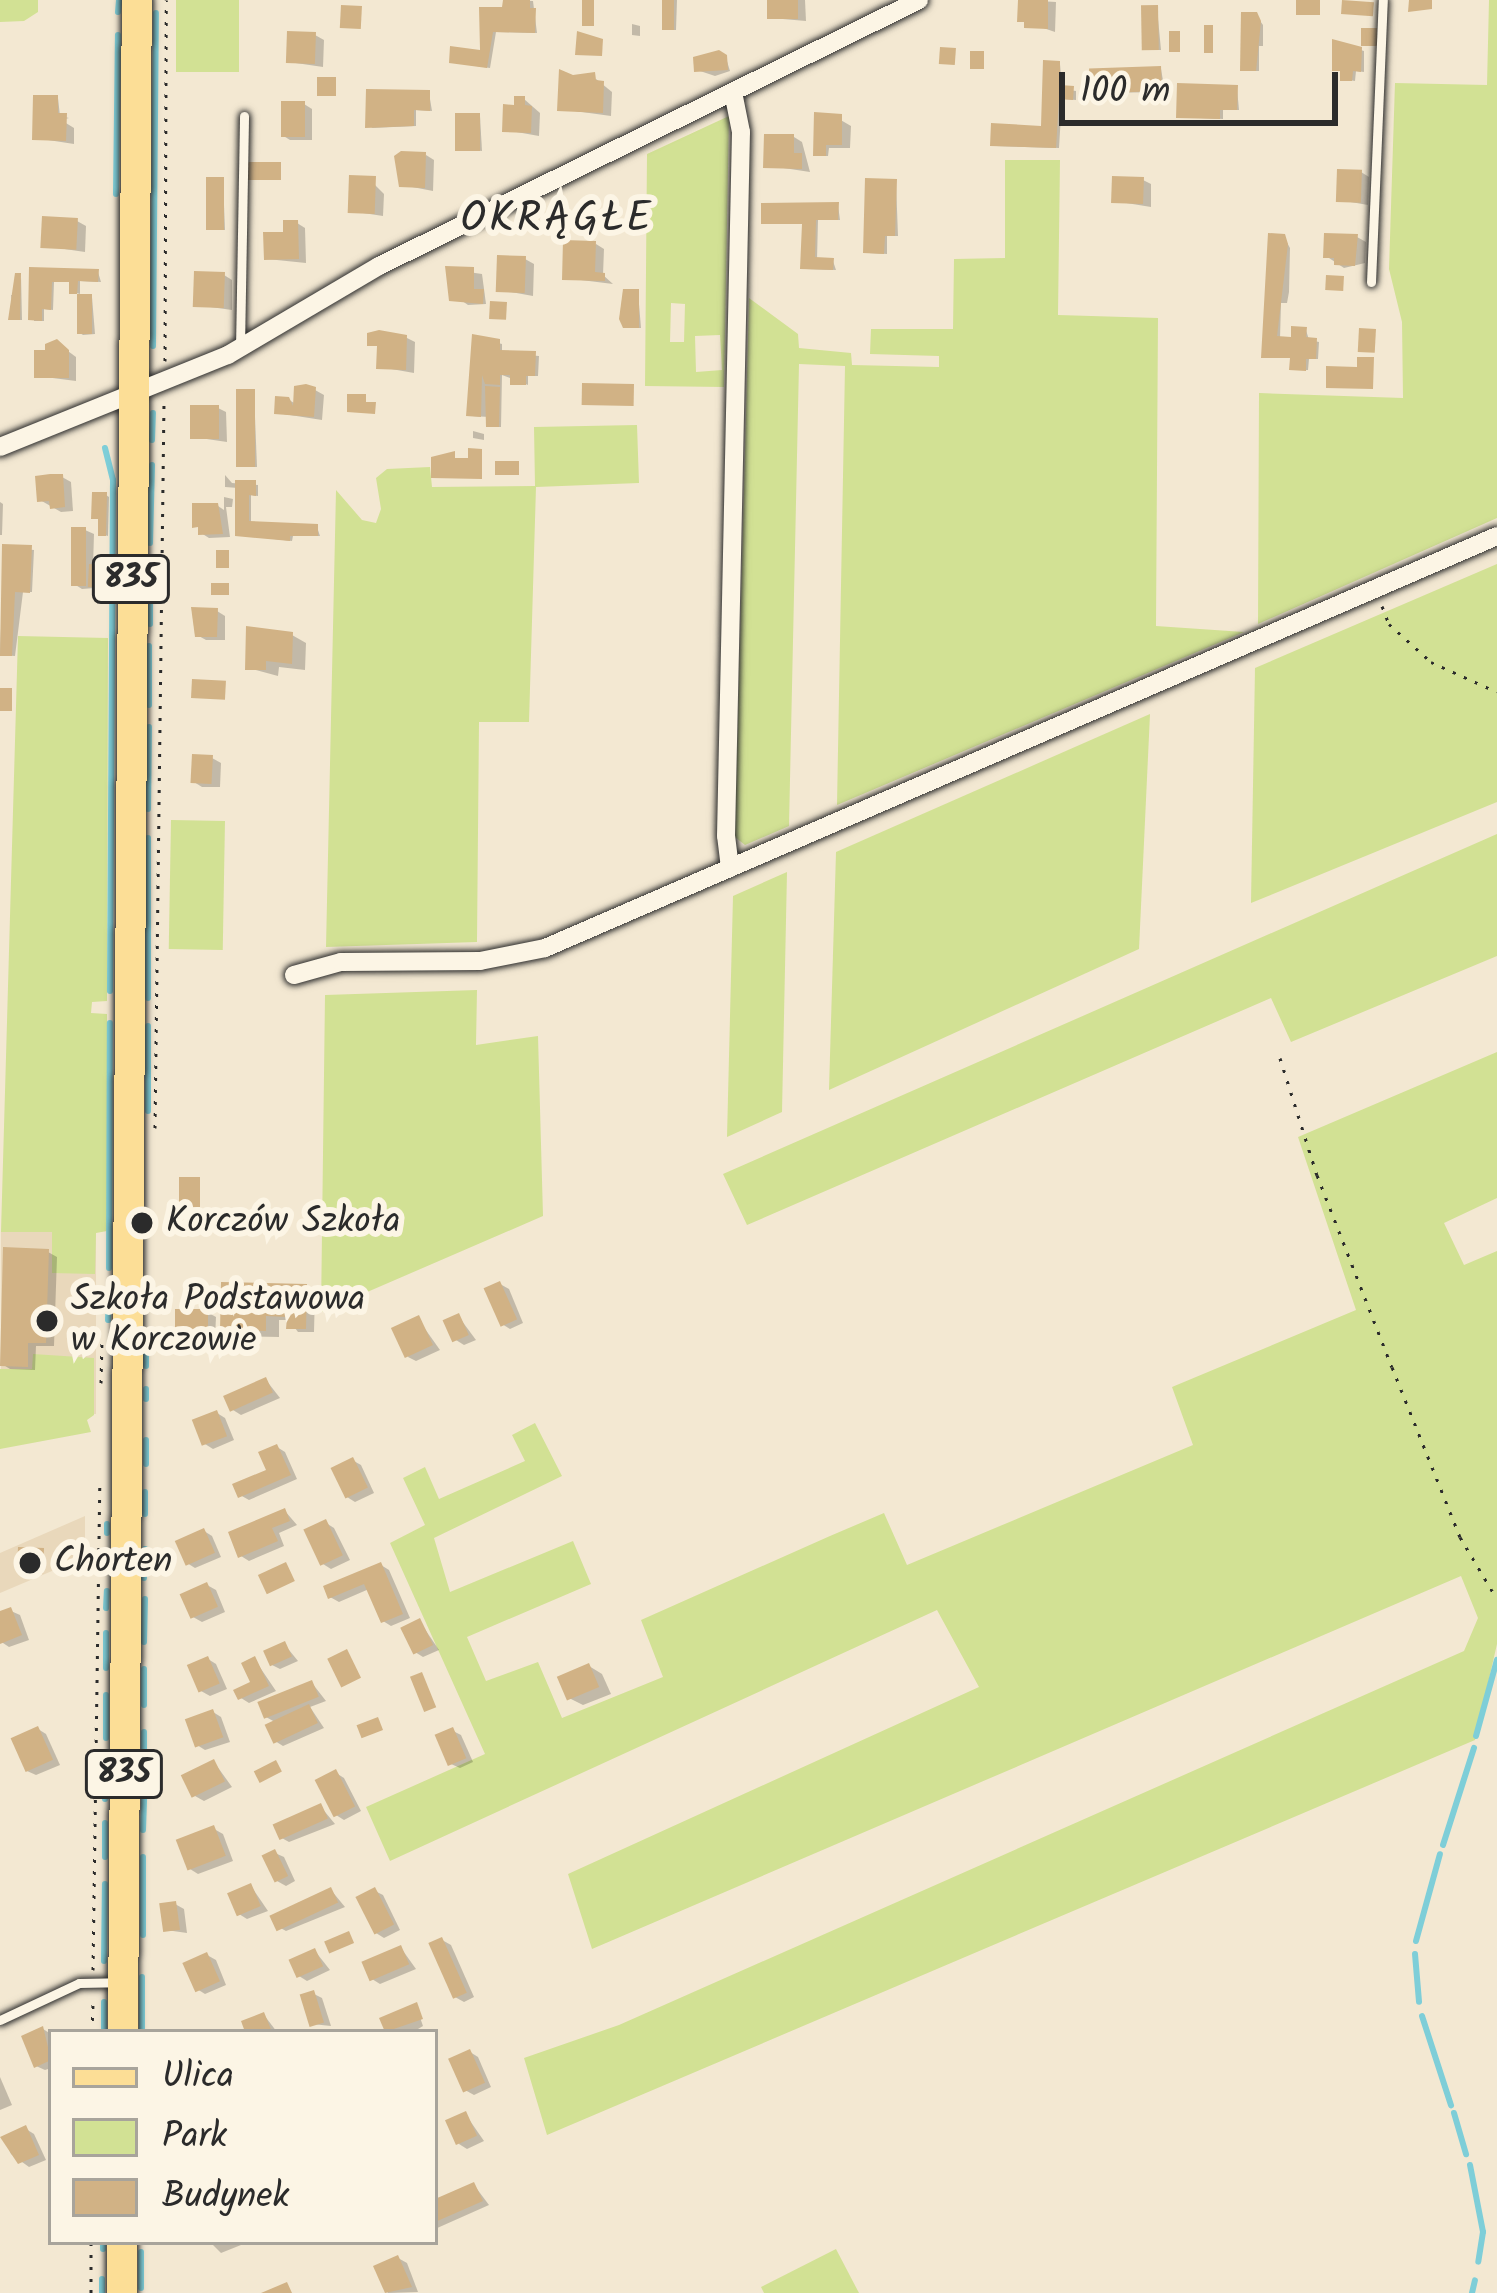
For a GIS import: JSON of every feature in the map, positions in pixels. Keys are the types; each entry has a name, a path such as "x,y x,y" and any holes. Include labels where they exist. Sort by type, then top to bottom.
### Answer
{"main road":[{"name":"835","path":"122,2029 108,1981 137,0"},
{"path":"122,2245 122,2293"}],"street":[{"path":"0,447 240,348 379,266 919,0"},
{"path":"730,868 725,836 741,132 733,92"},
{"path":"293,975 341,962 512,957 579,934 1497,536"}],"lane":[{"path":"1371,282 1382,0"},
{"path":"240,348 244,116"},
{"path":"0,2020 108,1981"}],"path":[{"path":"153,1141 159,1110 166,0"},
{"path":"1376,590 1389,624 1432,662 1497,692"},
{"path":"1280,1058 1317,1175 1400,1388 1460,1537 1497,1599"},
{"path":"101,1385 101,1339 110,1337"},
{"path":"93,2029 108,1981 96,1509 101,1476"},
{"path":"91,2245 91,2293"}],"shaded area":[{"name":"Szkoła Podstawowa w Korczowie","path":"1,1232 96,1232 96,1414 1,1414"},
{"path":"85,1516 85,1557 0,1593 0,1553"}],"green space":[{"path":"0,0 38,0 38,12 24,21 0,22"},
{"path":"176,0 239,0 239,72 176,72"},
{"path":"1489,0 1497,0 1497,518 1258,624 1259,393 1403,398 1402,322 1389,269 1395,83 1487,85"},
{"path":"729,116 724,387 645,386 647,154","holes":["671,303 685,304 684,342 670,342","720,335 722,370 696,372 695,336"]},
{"path":"1005,160 1060,160 1058,315 1158,318 1156,626 1244,632 837,805 845,366 799,364 789,826 745,845 735,837 749,298 798,334 799,348 851,353 852,365 939,367 939,356 870,354 871,329 953,329 954,259 1005,258"},
{"path":"637,425 639,483 536,487 529,722 479,722 477,942 326,947 336,490 362,520 376,523 381,509 376,478 387,469 430,467 432,487 535,486 534,427"},
{"path":"1497,564 1497,802 1251,903 1255,668"},
{"path":"18,636 108,638 107,1001 92,1002 91,1013 107,1014 107,1231 96,1233 95,1274 52,1273 52,1232 1,1232"},
{"path":"1150,714 1139,949 829,1090 836,852"},
{"path":"171,820 225,821 223,950 169,949"},
{"path":"1497,834 1497,956 1291,1042 1271,998 747,1225 723,1174"},
{"path":"787,872 782,1112 727,1137 733,896"},
{"path":"477,990 476,1045 538,1036 543,1216 321,1312 325,995"},
{"path":"1497,1052 1497,1198 1444,1223 1464,1265 1497,1251 1497,1644 1475,1740 547,2135 524,2058 619,2025 1464,1651 1478,1618 1461,1576 592,1949 568,1874 979,1687 937,1610 390,1861 366,1807 485,1754 390,1543 425,1525 403,1478 425,1467 439,1499 525,1461 512,1435 535,1423 562,1476 434,1538 450,1592 573,1541 591,1584 467,1637 486,1681 538,1662 562,1718 663,1677 641,1620 830,1536 884,1513 907,1565 1193,1445 1172,1387 1356,1310 1298,1137"},
{"path":"33,1354 94,1358 94,1415 87,1420 91,1432 0,1449 0,1369 32,1369"},
{"path":"836,2249 859,2293 764,2293 761,2287"}],"building":[{"path":"503,0 530,0 530,8 536,8 535,33 493,32 487,68 449,63 450,46 480,50 479,7 502,7"},
{"path":"582,0 594,0 594,26 582,26"},
{"path":"662,0 674,0 674,30 662,30"},
{"path":"767,0 798,0 798,19 767,19"},
{"path":"1018,0 1048,0 1048,29 1024,28 1024,22 1017,22"},
{"path":"1296,0 1320,0 1320,15 1296,15"},
{"path":"1342,0 1374,2 1373,16 1341,14"},
{"path":"1409,0 1432,0 1432,9 1408,12"},
{"path":"341,5 362,6 361,29 340,28"},
{"path":"1141,5 1158,5 1159,50 1142,50"},
{"path":"1241,12 1257,12 1261,21 1256,71 1240,71"},
{"path":"1204,25 1213,25 1213,53 1204,53"},
{"path":"1361,28 1377,28 1377,46 1361,46"},
{"path":"287,31 316,32 315,64 286,63"},
{"path":"577,31 603,39 602,56 575,55"},
{"path":"1169,31 1180,31 1180,52 1169,52"},
{"path":"1332,39 1362,47 1361,72 1353,71 1352,81 1340,81 1340,71 1332,71"},
{"path":"940,47 956,48 955,65 939,64"},
{"path":"719,50 727,55 728,70 694,72 693,57"},
{"path":"970,51 984,51 984,69 970,69"},
{"path":"1043,60 1060,61 1060,85 1074,86 1073,100 1059,99 1056,148 990,146 991,123 1041,126"},
{"path":"1161,66 1162,91 1090,93 1089,69"},
{"path":"559,69 573,75 595,72 596,80 604,81 603,113 557,111"},
{"path":"317,77 336,77 336,96 317,96"},
{"path":"1177,83 1238,85 1237,110 1220,110 1220,119 1176,118"},
{"path":"366,89 430,90 430,111 414,110 414,126 365,128"},
{"path":"33,95 58,95 58,113 67,113 66,141 32,140"},
{"path":"514,96 525,96 525,105 532,106 531,133 502,132 503,104 514,105"},
{"path":"281,101 305,101 305,137 281,137"},
{"path":"814,112 842,114 842,145 826,145 826,156 813,156"},
{"path":"455,113 480,113 480,151 455,151"},
{"path":"764,134 794,134 794,153 802,153 802,169 763,168"},
{"path":"401,151 426,152 425,188 399,187 394,156"},
{"path":"247,162 281,162 281,180 247,180"},
{"path":"1337,169 1362,170 1361,203 1336,202"},
{"path":"349,175 376,176 375,214 348,213"},
{"path":"1112,176 1144,177 1143,204 1111,203"},
{"path":"206,177 224,177 224,230 206,230"},
{"path":"865,178 897,179 895,236 885,236 884,254 863,253"},
{"path":"839,202 838,220 816,220 815,257 834,258 833,270 800,269 802,224 761,224 761,203"},
{"path":"42,216 78,218 76,250 40,248"},
{"path":"283,220 298,220 299,259 264,260 263,232 283,232"},
{"path":"1268,233 1285,234 1288,244 1277,336 1291,337 1291,326 1307,327 1306,337 1317,338 1316,359 1306,359 1306,371 1289,370 1290,358 1261,358"},
{"path":"1324,233 1358,234 1355,266 1334,265 1334,258 1323,258"},
{"path":"563,240 596,241 595,272 605,273 605,281 562,280"},
{"path":"497,255 526,256 525,293 496,292"},
{"path":"445,266 474,267 474,289 484,289 483,304 449,301"},
{"path":"29,267 99,269 98,282 78,281 77,294 69,294 69,282 52,282 51,310 42,309 42,321 28,320"},
{"path":"194,271 225,272 224,308 193,307"},
{"path":"15,273 21,273 20,320 8,320"},
{"path":"1326,275 1344,276 1343,291 1325,290"},
{"path":"623,289 639,289 639,328 623,328 619,319"},
{"path":"77,294 92,294 92,334 77,334"},
{"path":"490,301 507,302 506,320 489,319"},
{"path":"1359,328 1376,329 1375,353 1358,352"},
{"path":"367,333 407,335 406,370 376,369 377,346 367,346"},
{"path":"472,334 500,339 500,350 536,351 535,376 526,376 526,385 510,385 510,375 500,375 500,385 485,384 482,375 481,417 466,416"},
{"path":"57,339 69,350 69,378 34,378 34,350 45,350 45,344"},
{"path":"1357,357 1374,357 1373,389 1326,388 1326,366 1357,367"},
{"path":"582,383 634,384 634,406 582,405"},
{"path":"294,386 316,387 314,417 274,414 275,396 289,397 293,406"},
{"path":"485,386 500,387 499,427 486,427"},
{"path":"236,389 255,389 255,467 236,467"},
{"path":"347,394 366,394 366,402 376,402 375,414 347,412"},
{"path":"190,405 219,405 219,439 190,439"},
{"path":"468,448 482,449 482,479 431,478 431,457 455,451 455,458 468,458"},
{"path":"495,461 519,461 519,475 495,475"},
{"path":"63,474 65,507 50,509 49,501 37,502 35,476"},
{"path":"235,480 256,480 256,496 249,495 249,521 318,524 318,536 290,536 290,541 235,536"},
{"path":"92,492 107,492 106,536 98,536 98,519 91,519"},
{"path":"192,503 218,503 223,534 198,535 198,527 192,528"},
{"path":"71,527 86,527 86,586 71,586"},
{"path":"2,544 32,545 30,593 15,592 12,656 0,656"},
{"path":"216,550 229,550 229,568 216,568"},
{"path":"89,564 106,565 105,588 88,587"},
{"path":"211,583 229,583 229,595 211,595"},
{"path":"191,607 218,608 217,637 195,637"},
{"path":"246,626 293,632 292,664 266,661 266,670 245,670"},
{"path":"192,679 226,681 225,700 191,698"},
{"path":"0,688 12,688 12,711 0,711"},
{"path":"192,754 213,755 211,784 190,783"},
{"path":"179,1177 200,1177 200,1207 179,1207"},
{"path":"3,1247 49,1249 46,1343 28,1343 28,1367 0,1366"},
{"path":"500,1281 517,1319 501,1327 484,1288"},
{"path":"221,1282 307,1284 306,1329 286,1329 287,1317 266,1316 266,1331 220,1330"},
{"path":"175,1309 208,1309 208,1334 175,1334"},
{"path":"459,1313 469,1335 452,1342 443,1320"},
{"path":"419,1315 433,1345 405,1358 391,1328"},
{"path":"266,1377 273,1393 230,1412 223,1396"},
{"path":"217,1410 227,1436 202,1446 192,1420"},
{"path":"277,1444 291,1475 238,1498 232,1484 266,1470 258,1452"},
{"path":"353,1457 368,1488 345,1499 331,1468"},
{"path":"285,1508 290,1521 272,1528 278,1541 238,1558 228,1532"},
{"path":"326,1519 343,1555 320,1566 303,1530"},
{"path":"204,1528 215,1553 186,1566 175,1541"},
{"name":"Chorten","path":"18,1547 44,1548 43,1574 17,1573"},
{"path":"286,1562 295,1581 267,1594 258,1575"},
{"path":"381,1562 403,1614 381,1623 364,1584 328,1599 323,1586"},
{"path":"207,1582 218,1607 191,1619 180,1594"},
{"path":"11,1607 22,1635 0,1644 0,1611"},
{"path":"420,1618 433,1645 413,1655 400,1628"},
{"path":"285,1641 292,1657 270,1666 263,1651"},
{"path":"347,1649 361,1678 341,1687 327,1659"},
{"path":"208,1656 220,1684 199,1693 187,1665"},
{"path":"255,1656 269,1686 238,1700 233,1690 250,1682 241,1663"},
{"path":"589,1663 599,1687 567,1701 557,1677"},
{"path":"422,1672 436,1707 424,1712 410,1677"},
{"path":"312,1680 319,1697 264,1719 257,1702"},
{"path":"309,1704 318,1723 273,1744 265,1725"},
{"path":"213,1709 223,1737 195,1747 185,1719"},
{"path":"378,1717 383,1730 362,1738 357,1725"},
{"path":"38,1726 53,1760 26,1772 11,1738"},
{"path":"453,1727 466,1758 448,1766 435,1735"},
{"path":"214,1759 225,1781 192,1798 181,1775"},
{"path":"276,1760 282,1772 260,1783 254,1771"},
{"path":"336,1769 355,1806 334,1817 315,1780"},
{"path":"321,1803 328,1819 279,1840 273,1825"},
{"path":"214,1825 226,1856 188,1871 176,1840"},
{"path":"275,1849 288,1876 275,1883 262,1856"},
{"path":"251,1883 261,1906 237,1916 227,1893"},
{"path":"331,1887 338,1902 277,1931 269,1916"},
{"path":"375,1887 394,1924 374,1934 355,1897"},
{"path":"176,1901 180,1930 163,1932 159,1903"},
{"path":"349,1931 354,1943 329,1954 324,1942"},
{"path":"442,1937 467,1993 453,1999 428,1943"},
{"path":"401,1945 409,1964 370,1981 361,1962"},
{"path":"315,1948 323,1966 297,1978 289,1960"},
{"path":"207,1952 220,1981 195,1992 182,1963"},
{"path":"314,1990 324,2023 310,2027 300,1994"},
{"path":"417,2002 423,2019 384,2029 379,2018"},
{"path":"264,2012 271,2029 244,2029 241,2021"},
{"path":"43,2026 48,2061 34,2068 21,2036"},
{"path":"470,2049 485,2083 463,2093 448,2059"},
{"path":"466,2111 477,2136 456,2145 445,2120"},
{"path":"26,2125 39,2155 18,2164 0,2137"},
{"path":"474,2182 483,2201 438,2221 438,2198"},
{"path":"398,2255 412,2287 385,2293 373,2266"},
{"path":"287,2282 292,2293 261,2293"}],"waterway":[{"path":"118,12 119,0"},
{"path":"153,346 156,13"},
{"path":"116,194 118,35"},
{"path":"152,440 153,413"},
{"path":"105,448 113,480 110,991"},
{"path":"150,543 152,465"},
{"path":"150,571 150,624"},
{"path":"149,646 149,705"},
{"path":"148,809 149,727"},
{"path":"148,838 148,998"},
{"path":"109,1268 110,1023"},
{"path":"148,1026 148,1111"},
{"path":"108,1320 109,1302"},
{"path":"146,1349 146,1366"},
{"path":"146,1389 146,1399"},
{"path":"146,1440 146,1464"},
{"path":"145,1492 145,1514"},
{"path":"107,1524 107,1533"},
{"path":"144,1578 145,1549"},
{"path":"106,1608 107,1591"},
{"path":"144,1642 145,1599"},
{"path":"106,1633 106,1668"},
{"path":"1476,1736 1497,1660"},
{"path":"144,1669 144,1705"},
{"path":"106,1695 106,1738"},
{"path":"144,1732 144,1765"},
{"path":"1443,1845 1474,1748"},
{"path":"105,1778 105,1799"},
{"path":"143,1830 144,1792"},
{"path":"105,1823 105,1857"},
{"path":"1416,1941 1440,1854"},
{"path":"143,1857 143,1935"},
{"path":"104,1961 105,1884"},
{"path":"1415,1954 1419,2002"},
{"path":"142,1977 142,2029"},
{"path":"104,2002 104,2029"},
{"path":"1422,2016 1451,2105"},
{"path":"1454,2113 1466,2154"},
{"path":"1470,2165 1483,2232 1478,2262"},
{"path":"141,2252 141,2288"},
{"path":"102,2279 102,2293"},
{"path":"1472,2293 1475,2280"}],"place":[{"name":"Korczów Szkoła","path":"142,1223"},
{"name":"Szkoła Podstawowa w Korczowie","path":"47,1321"},
{"name":"Chorten","path":"30,1563"}],"district":[{"name":"OKRĄGŁE","path":"557,220"}]}
